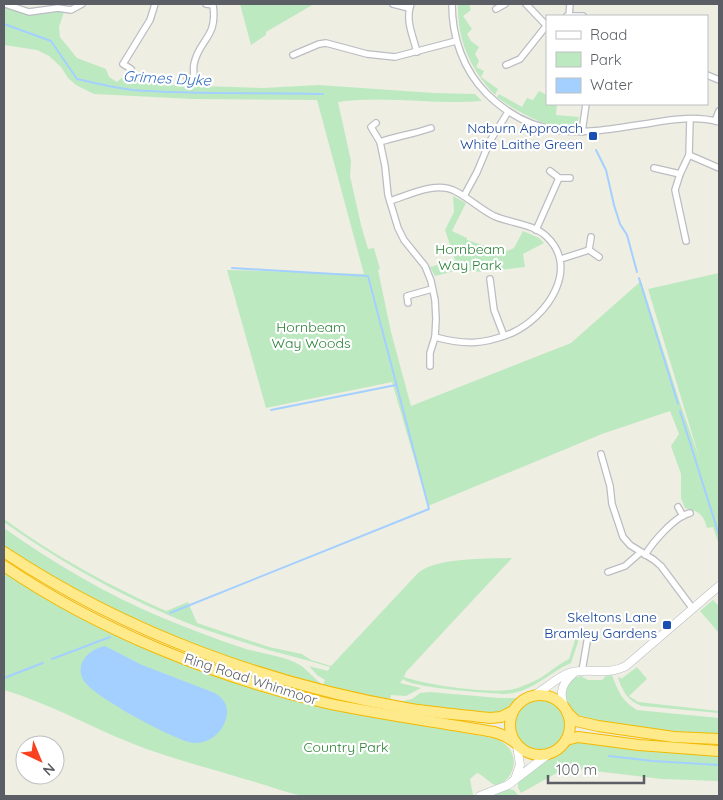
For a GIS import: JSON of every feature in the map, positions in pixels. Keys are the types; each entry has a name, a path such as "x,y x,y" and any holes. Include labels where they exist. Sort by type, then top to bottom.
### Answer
{"highway":[{"name":"Ring Road Whinmoor","path":"4,552 63,588 147,631 219,659 388,710 494,732 505,736 516,744"},
{"name":"Ring Road Whinmoor","path":"4,566 91,616 162,650 244,680 326,703 490,718 501,717 513,711"},
{"path":"565,709 570,727 566,740 558,749 550,753 536,755 528,753 516,744 510,729 513,711 522,701 533,696 553,698 565,709 576,721 674,737 719,739"},
{"path":"566,740 578,737 719,751"}],"street":[{"path":"5,4 29,12 58,8 71,10 82,4"},
{"path":"131,69 122,66 150,20 155,4"},
{"path":"194,80 194,64 212,32 215,18 214,4 206,4"},
{"path":"393,4 410,6 408,21 418,52"},
{"path":"452,4 456,41 464,62 478,84 493,101 523,121 548,130 582,132 690,119 717,122 719,111"},
{"path":"496,9 505,4"},
{"path":"506,65 520,59 546,25 526,4"},
{"path":"293,55 326,43 380,57 395,57 456,41"},
{"path":"187,80 202,81"},
{"path":"582,132 586,105"},
{"path":"464,196 490,141 508,112"},
{"path":"686,241 675,190 680,174 690,155 690,119"},
{"path":"376,123 371,127 380,142 390,201 398,228 404,240 429,274 436,309 430,366"},
{"path":"380,142 431,128"},
{"path":"690,155 719,168"},
{"path":"654,168 680,174"},
{"path":"550,171 559,178 570,178"},
{"path":"536,230 559,178"},
{"path":"390,201 440,187 455,190 500,219 542,233 555,245 561,259 558,283 548,304 523,327 504,336 470,343 434,337"},
{"path":"589,250 591,237"},
{"path":"561,259 589,250"},
{"path":"589,250 598,257"},
{"path":"490,279 494,310 504,336"},
{"path":"408,303 407,296 432,289"},
{"path":"602,454 618,524 623,537 630,545 654,560 668,574 693,609"},
{"path":"678,508 683,516"},
{"path":"608,572 625,566 643,553 683,516 690,513"},
{"path":"533,696 562,676 580,671 604,672 622,668 719,586"},
{"path":"565,709 561,695 562,688 566,680 580,671 588,636"},
{"path":"514,780 520,765 516,744"},
{"path":"480,796 504,787 550,753"}],"green space":[{"path":"240,4 314,4 266,32 266,35 251,45"},
{"path":"458,4 469,4 471,10 463,16 472,29 467,34 471,41 479,47 475,54 479,61 476,67 484,71 481,77 498,89 495,95 479,75 467,53 460,29"},
{"name":"Hornbeam Way Woods","path":"4,7 25,13 52,9 64,12 59,27 60,37 77,58 106,69 109,77 117,82 125,75 137,80 141,76 151,83 170,85 263,88 319,85 475,94 482,101 446,102 374,99 338,102 351,161 350,176 361,225 368,249 374,248 380,269 378,270 391,332 411,406 571,343 641,281 700,460 648,289 719,273 719,545 713,527 707,528 704,520 697,512 685,508 681,498 681,474 671,446 679,434 670,411 602,434 428,506 392,382 266,408 227,270 364,274 317,100 193,99 94,94 76,85 49,56 37,50 4,45"},
{"path":"539,91 546,94 546,105 557,105 556,115 579,117 577,124 569,127 559,127 536,120 497,97 499,94 522,107 527,98 533,100"},
{"name":"Hornbeam Way Park","path":"453,196 466,203 452,231 467,238 467,240 504,252 514,248 523,231 539,238 544,243 523,254 525,267 483,272 459,270 435,276 430,267 448,262 451,263 455,260 445,230 454,212"},
{"name":"Country Park","path":"4,519 83,570 166,611 188,602 197,623 269,647 302,654 311,660 331,666 418,573 437,564 450,561 512,558 406,672 404,677 456,688 498,691 522,687 569,659 576,637 580,636 571,663 522,691 504,694 467,691 420,685 403,679 400,683 421,688 406,696 391,695 386,719 493,738 508,747 514,760 513,768 505,781 497,786 477,773 470,779 472,796 303,796 145,748 36,701 4,690 4,570 107,628 316,704 325,680 317,675 309,666 328,671 330,667 214,633 145,605 73,567 4,522"},
{"path":"4,528 61,566 101,589 163,618 215,638 246,649 294,662 303,667 323,685 210,652 96,602 4,547"},
{"path":"713,600 719,606 719,633 700,611"},
{"path":"637,667 647,679 629,696 638,702 719,711 719,713 637,704 627,695 618,678 620,677 621,679"},
{"path":"612,675 621,695 637,710 719,718 719,736 662,732 592,721 576,714 567,707 563,692 573,678 581,676 588,680 602,680 606,676"},
{"path":"430,692 517,698 504,711 489,715 399,702 412,699 420,693"},
{"path":"540,699 550,701 558,707 564,715 566,725 564,735 558,743 550,749 540,751 530,749 522,743 516,735 514,725 516,715 522,707 530,701"},
{"path":"575,741 719,754 719,781 662,779 569,768 521,793 518,788 518,782 528,772"},
{"path":"509,789 514,790 518,795 489,796"}],"water":[{"path":"105,646 142,665 215,693 224,702 227,709 223,727 212,738 203,742 193,743 153,726 103,697 84,681 81,669 84,659 88,654"}],"waterway":[{"name":"Grimes Dyke","path":"4,24 51,41 77,79 119,88 157,92 323,94"},
{"path":"596,150 606,170 614,205 620,224 627,235 637,272"},
{"path":"170,613 429,509 368,276 232,268"},
{"path":"639,278 678,404"},
{"path":"271,410 396,385"},
{"path":"680,411 719,535"},
{"path":"52,659 110,637"},
{"path":"4,678 43,663"},
{"path":"609,756 719,765"}],"place":[{"name":"Naburn Approach White Laithe Green","path":"593,136"},
{"name":"Skeltons Lane Bramley Gardens","path":"667,625"}]}
